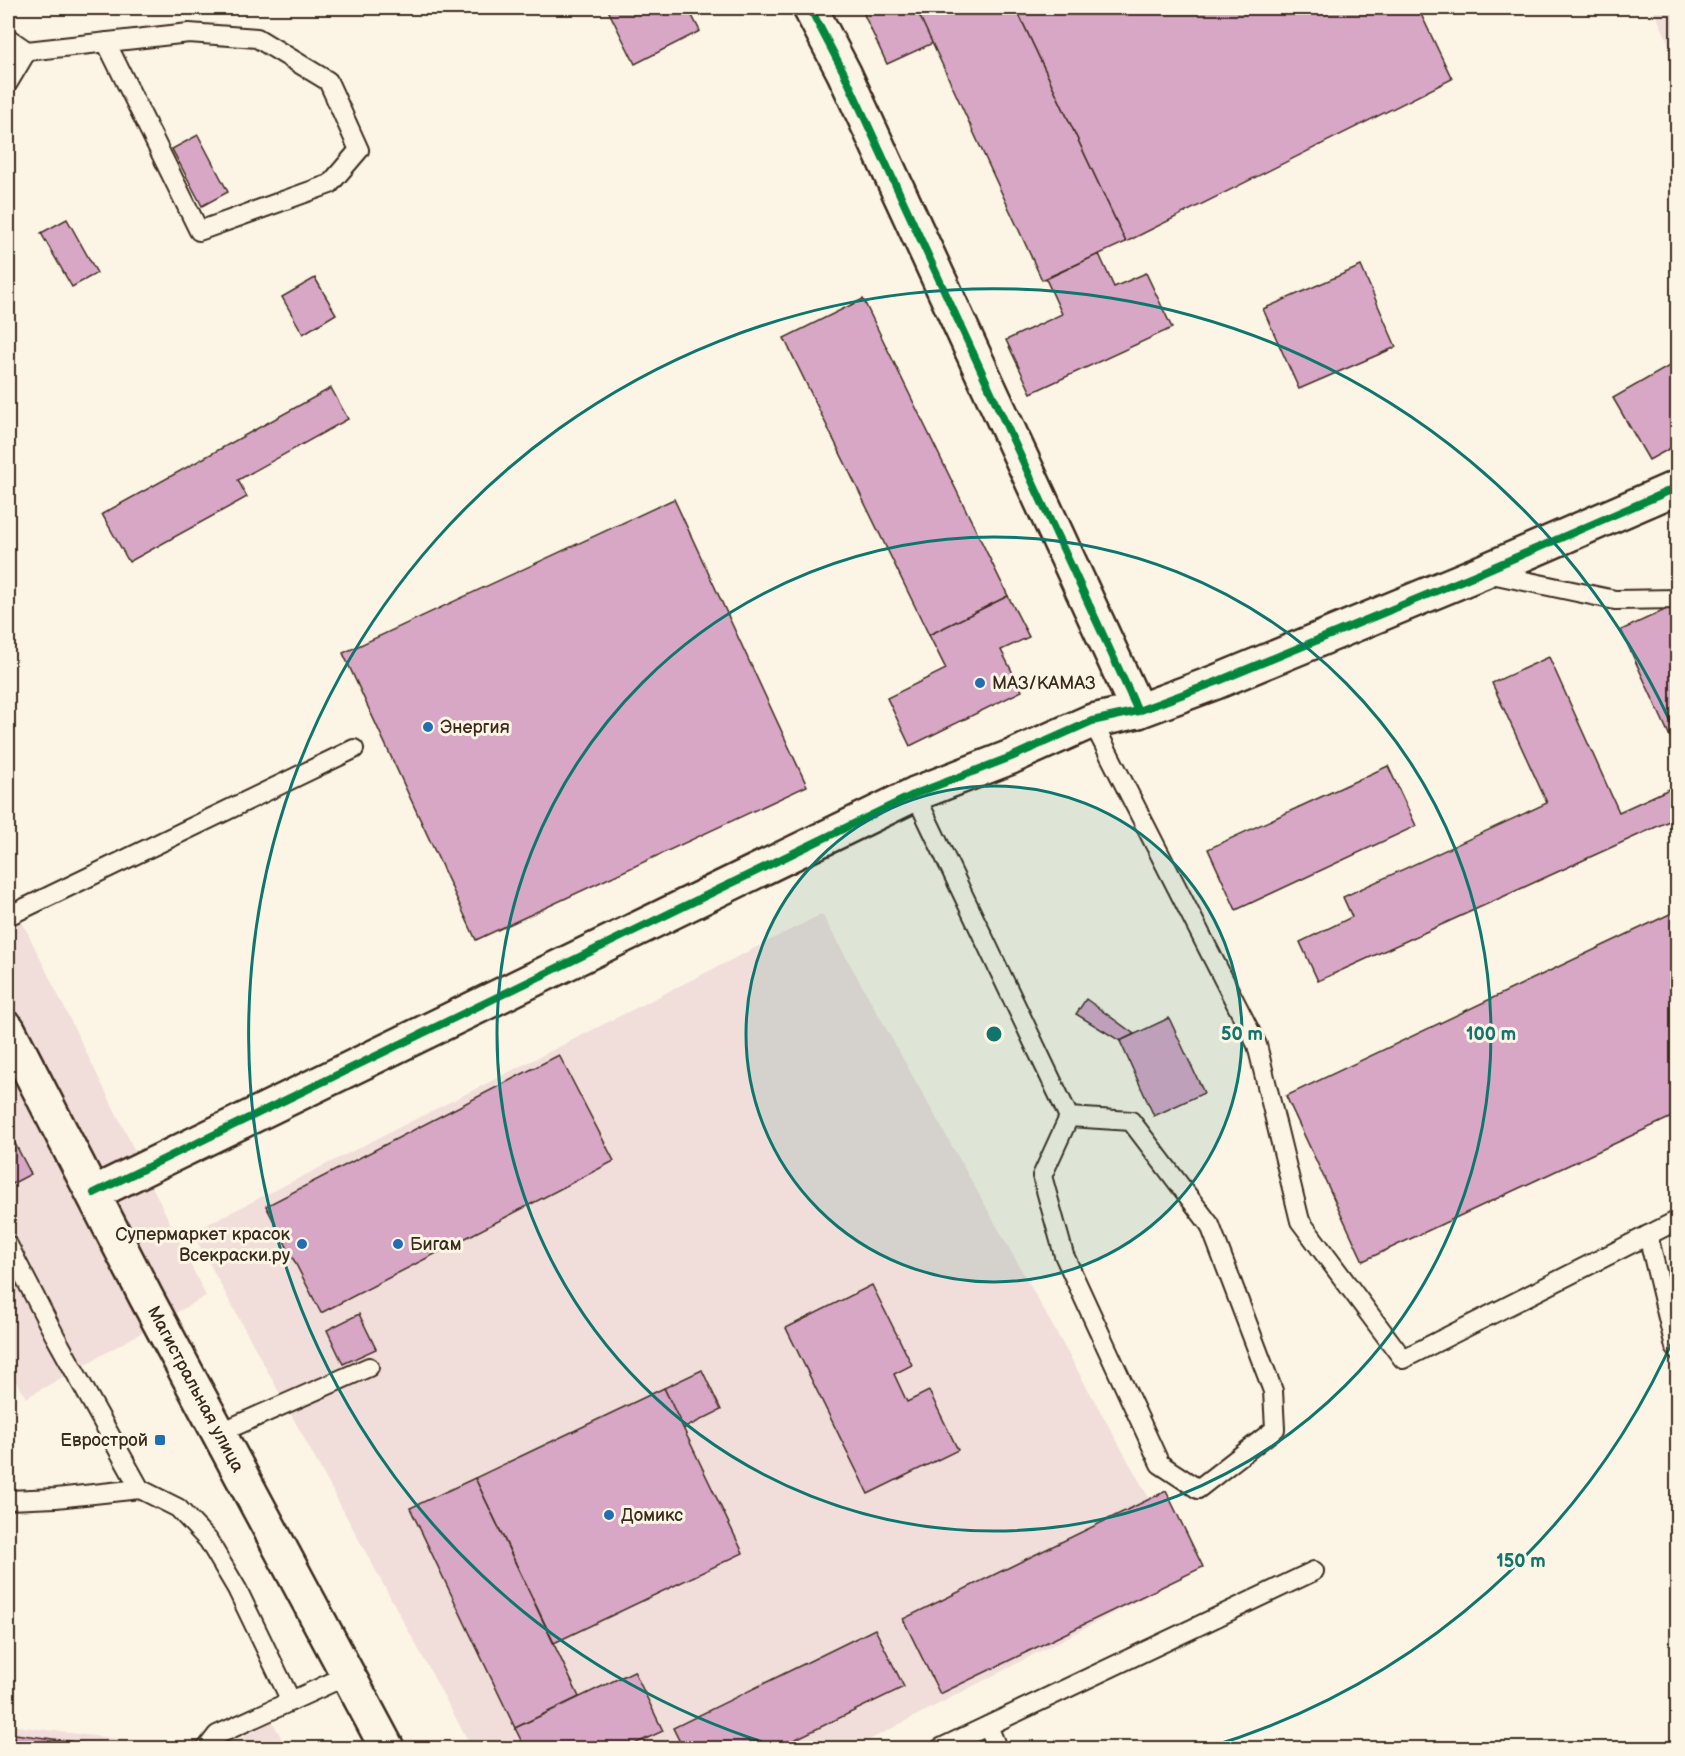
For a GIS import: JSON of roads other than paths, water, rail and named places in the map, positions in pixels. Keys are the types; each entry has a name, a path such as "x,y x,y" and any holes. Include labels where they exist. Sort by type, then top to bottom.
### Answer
{"street":[{"path":"810,8 849,84 1138,711"},
{"path":"94,1193 915,794 1011,757 1092,722 1138,711 1216,682 1482,572 1677,487"},
{"name":"Магистральная улица","path":"8,1029 387,1749"}],"lane":[{"path":"8,38 27,51 106,42 189,33 257,38 328,81 359,150 330,183 199,231 106,42"},
{"path":"8,83 27,51"},
{"path":"1482,572 1615,600 1677,599"},
{"path":"1092,722 1257,1045 1300,1221 1403,1359 1677,1220"},
{"path":"8,916 354,750"},
{"path":"915,794 1069,1117"},
{"path":"1069,1117 1131,1121 1210,1225 1273,1391 1275,1429 1198,1489 1160,1464 1064,1255 1042,1176 1069,1117"},
{"path":"1648,1235 1677,1351"},
{"path":"8,1245 55,1336 140,1489"},
{"path":"219,1433 369,1367"},
{"path":"8,1500 56,1498 140,1489 178,1508 208,1540 237,1588 291,1701"},
{"path":"941,1749 1314,1571"},
{"path":"207,1749 217,1735 348,1675"},
{"path":"988,1726 996,1749"}],"place":[{"name":"МАЗ/КАМАЗ","path":"980,683"},
{"name":"Энергия","path":"428,727"},
{"name":"Супермаркет красок Всекраски.ру","path":"302,1244"},
{"name":"Бигам","path":"398,1244"},
{"name":"Еврострой","path":"160,1440"},
{"name":"Домикс","path":"609,1515"}]}
